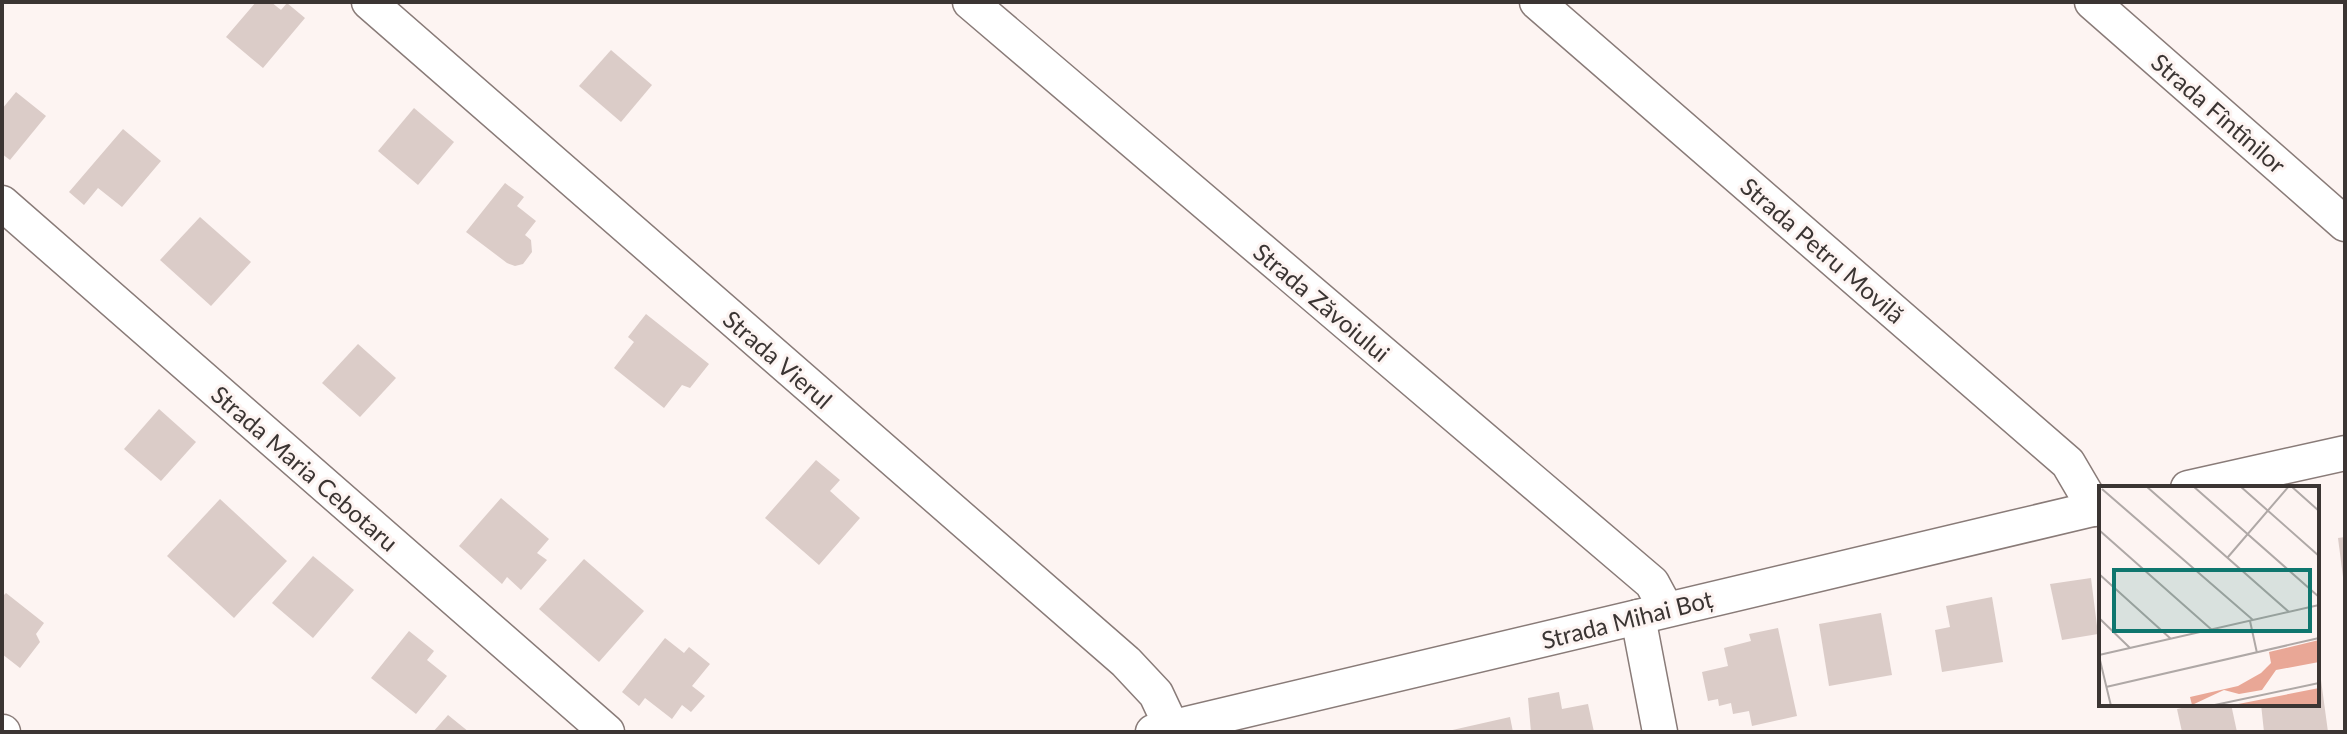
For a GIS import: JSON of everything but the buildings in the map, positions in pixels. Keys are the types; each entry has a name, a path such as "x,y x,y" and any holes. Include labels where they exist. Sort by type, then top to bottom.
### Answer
{"street":[{"name":"Strada Vierul","path":"369,2 1126,662 1156,694 1162,730"},
{"name":"Strada Zăvoiului","path":"970,2 1652,583 1652,613"},
{"name":"Strada Petru Movilă","path":"1537,2 2068,463 2098,508"},
{"name":"Strada Fîntînilor","path":"2092,2 2345,224"},
{"name":"Strada Maria Cebotaru","path":"2,203 607,732"},
{"path":"2197,486 2345,453"},
{"name":"Strada Mihai Boț","path":"1162,730 2098,508"},
{"path":"1652,613 1660,732"}]}
